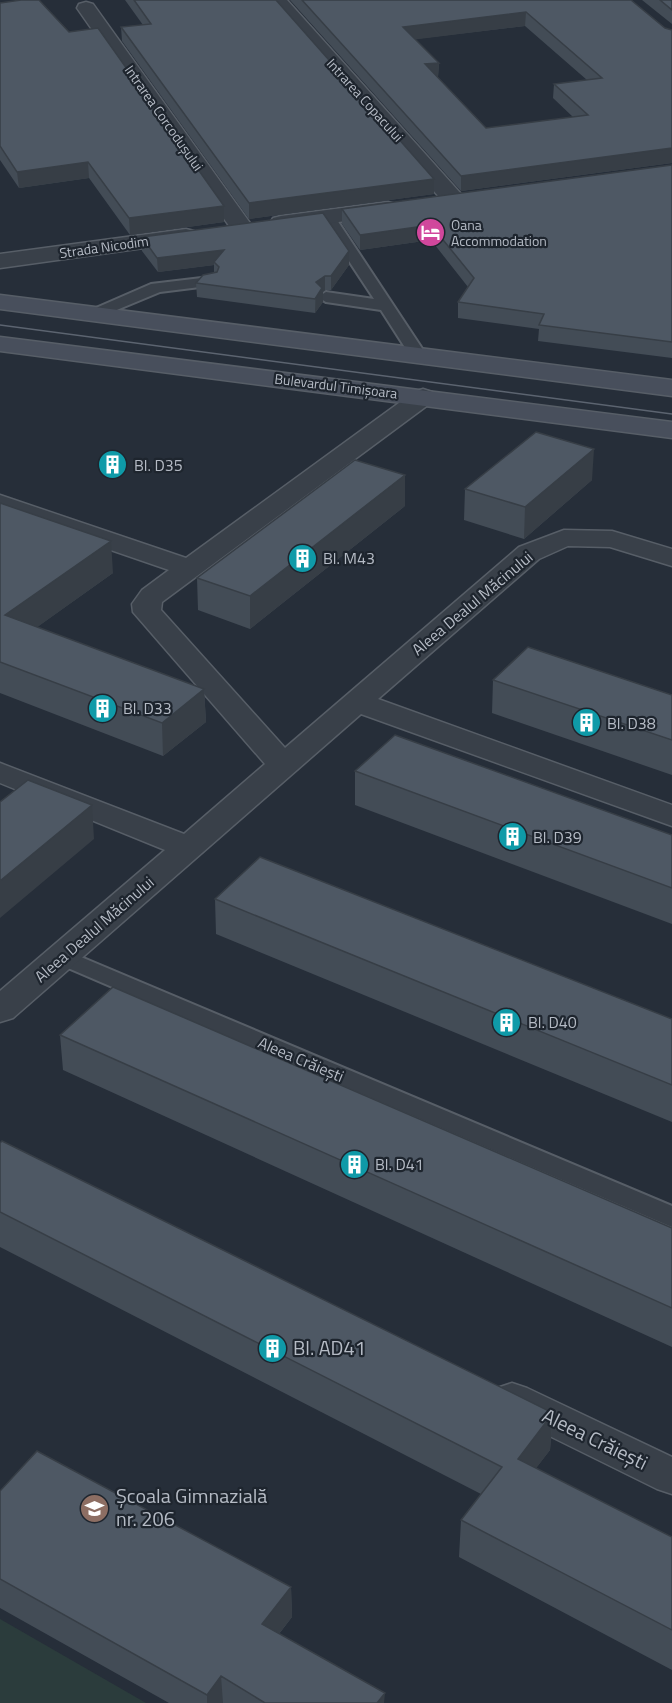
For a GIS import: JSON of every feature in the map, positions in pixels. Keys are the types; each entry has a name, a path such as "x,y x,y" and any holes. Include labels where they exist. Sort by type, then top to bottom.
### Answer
{"main road":[{"path":"0,303 672,388"},
{"name":"Bulevardul Timișoara","path":"0,344 672,430"}],"street":[{"name":"Intrarea Copacului","path":"277,0 454,200"},
{"name":"Intrarea Corcodușului","path":"86,8 242,228"},
{"path":"431,203 478,197"},
{"name":"Strada Nicodim","path":"0,261 408,206"},
{"path":"283,765 147,612 146,604 152,596 189,568 423,397"},
{"path":"0,503 189,568"},
{"name":"Aleea Dealul Măcinului","path":"0,1010 529,553 564,538 612,539 672,558"},
{"path":"356,702 672,816"},
{"path":"0,772 188,847"},
{"name":"Aleea Crăiești","path":"480,1383 672,1477"}],"lane":[{"path":"328,217 419,356"},
{"path":"95,314 157,287 210,282"},
{"path":"326,297 387,306"},
{"name":"Aleea Crăiești","path":"62,957 672,1217"}],"shaded area":[{"path":"0,1619 146,1703 0,1703"}],"building":[{"path":"39,0 69,32 98,28 224,206 129,218 88,162 17,172 0,146 0,3"},
{"path":"134,0 276,0 434,179 249,203 121,27 151,24"},
{"path":"302,0 631,0 665,28 672,30 672,148 461,176","holes":["526,12 602,78 554,84 588,115 486,128 425,64 439,63 403,27"]},
{"path":"660,0 672,0 672,10"},
{"path":"672,165 672,342 539,325 544,314 458,302 474,278 431,225 360,235 342,209"},
{"path":"323,213 349,251 331,276 325,276 316,282 322,288 315,299 196,283 203,275 217,272 219,267 214,262 224,250 157,258 142,237"},
{"path":"536,432 594,449 525,507 465,489"},
{"path":"355,460 405,475 250,596 197,578"},
{"path":"0,503 111,541 5,615 204,689 162,723 0,662"},
{"path":"528,647 672,695 672,740 493,680"},
{"path":"395,735 672,835 672,888 355,771"},
{"path":"28,780 92,805 0,881 0,802"},
{"path":"260,857 672,1019 672,1085 215,899"},
{"path":"113,987 672,1228 672,1308 60,1035"},
{"path":"2,1141 553,1413 518,1459 672,1537 672,1630 461,1520 502,1467 0,1212 0,1143"},
{"path":"37,1451 291,1587 262,1624 385,1693 377,1703 265,1703 221,1676 207,1695 0,1579 0,1491"}],"tram line":[{"path":"0,325 672,414"}],"place":[{"name":"Oana Accommodation","path":"430,233"},
{"name":"Bl. D35","path":"113,465"},
{"name":"Bl. M43","path":"302,558"},
{"name":"Bl. D33","path":"102,708"},
{"name":"Bl. D38","path":"586,723"},
{"name":"Bl. D39","path":"512,837"},
{"name":"Bl. D40","path":"507,1022"},
{"name":"Bl. D41","path":"354,1164"},
{"name":"Bl. AD41","path":"272,1348"},
{"name":"Școala Gimnazială nr. 206","path":"95,1508"}]}
